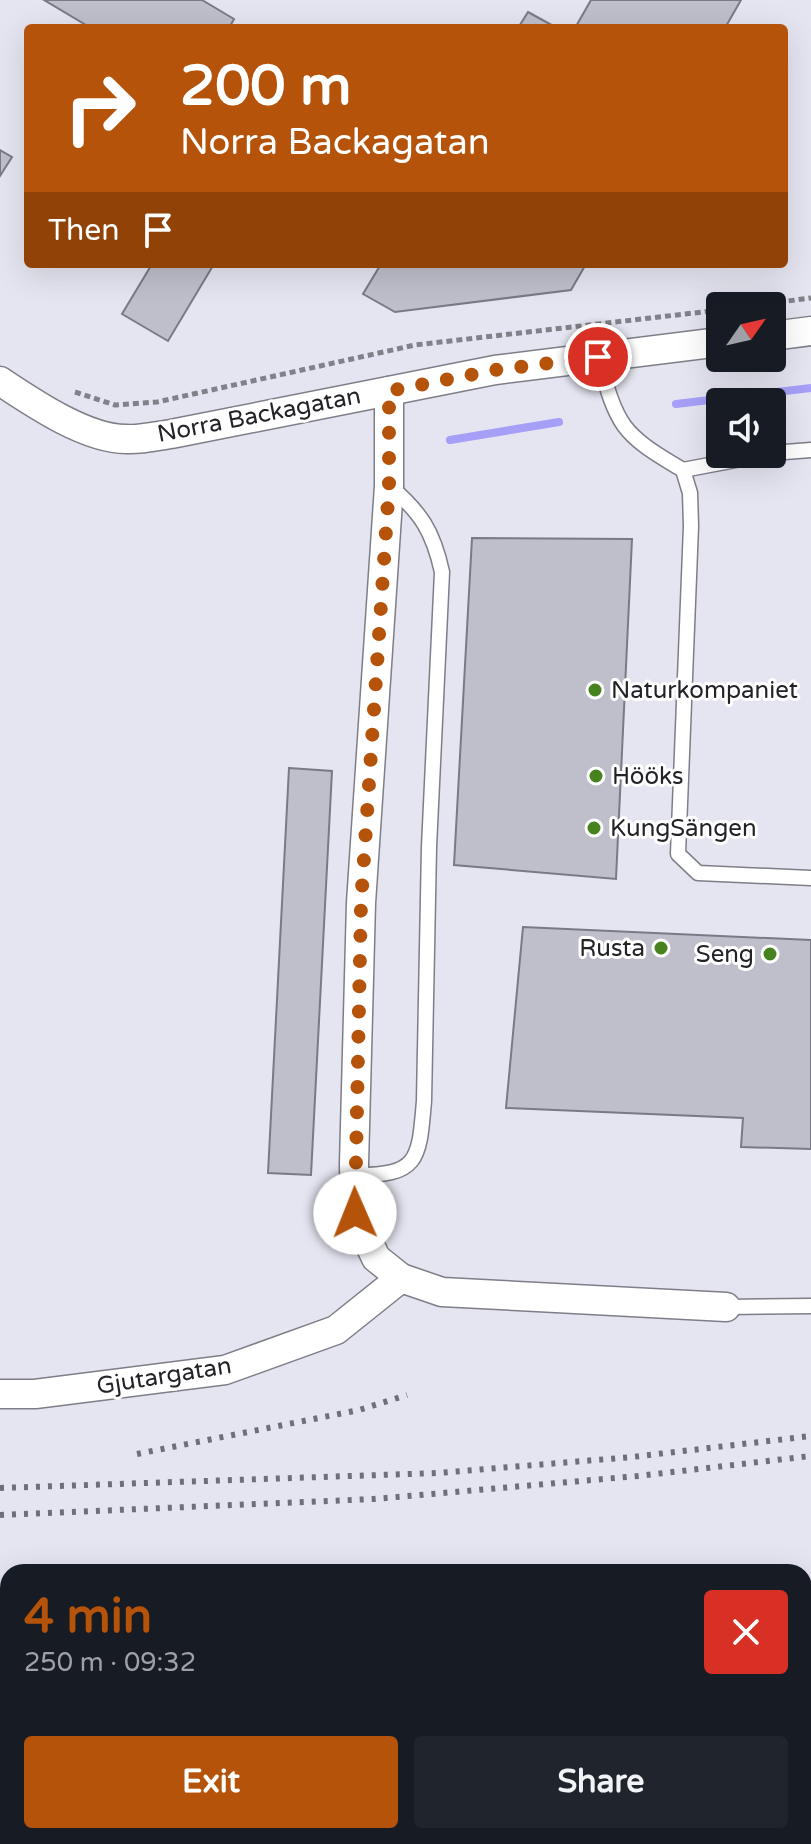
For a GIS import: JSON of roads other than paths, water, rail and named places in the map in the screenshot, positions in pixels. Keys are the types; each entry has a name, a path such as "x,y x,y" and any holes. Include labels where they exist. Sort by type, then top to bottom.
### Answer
{"street":[{"path":"786,334 811,331"},
{"name":"Norra Backagatan","path":"0,381 83,429 125,440 171,434 495,370 706,344"},
{"path":"389,391 389,486 361,903 355,1213 376,1258 401,1278 442,1292 726,1307"},
{"name":"Gjutargatan","path":"0,1394 35,1394 225,1370 336,1330 401,1278"}],"lane":[{"path":"598,357 623,428 643,447 683,470 706,466"},
{"path":"786,452 811,450"},
{"path":"683,470 690,493 691,526 678,854 698,873 811,878"},
{"path":"354,1175 403,1170 414,1159 421,1139 424,1101 429,847 442,572 427,526 411,505 389,486"},
{"path":"726,1307 811,1306"}],"waterway":[{"path":"676,404 811,388"},
{"path":"450,440 559,422"}],"railway":[{"path":"137,1454 359,1410 407,1395"},
{"path":"0,1488 438,1473 632,1457 811,1436"},
{"path":"0,1515 374,1499 638,1476 811,1456"}],"place":[{"name":"Naturkompaniet","path":"595,690"},
{"name":"Hööks","path":"596,776"},
{"name":"KungSängen","path":"594,828"},
{"name":"Rusta","path":"661,948"},
{"name":"Seng","path":"770,954"}]}
